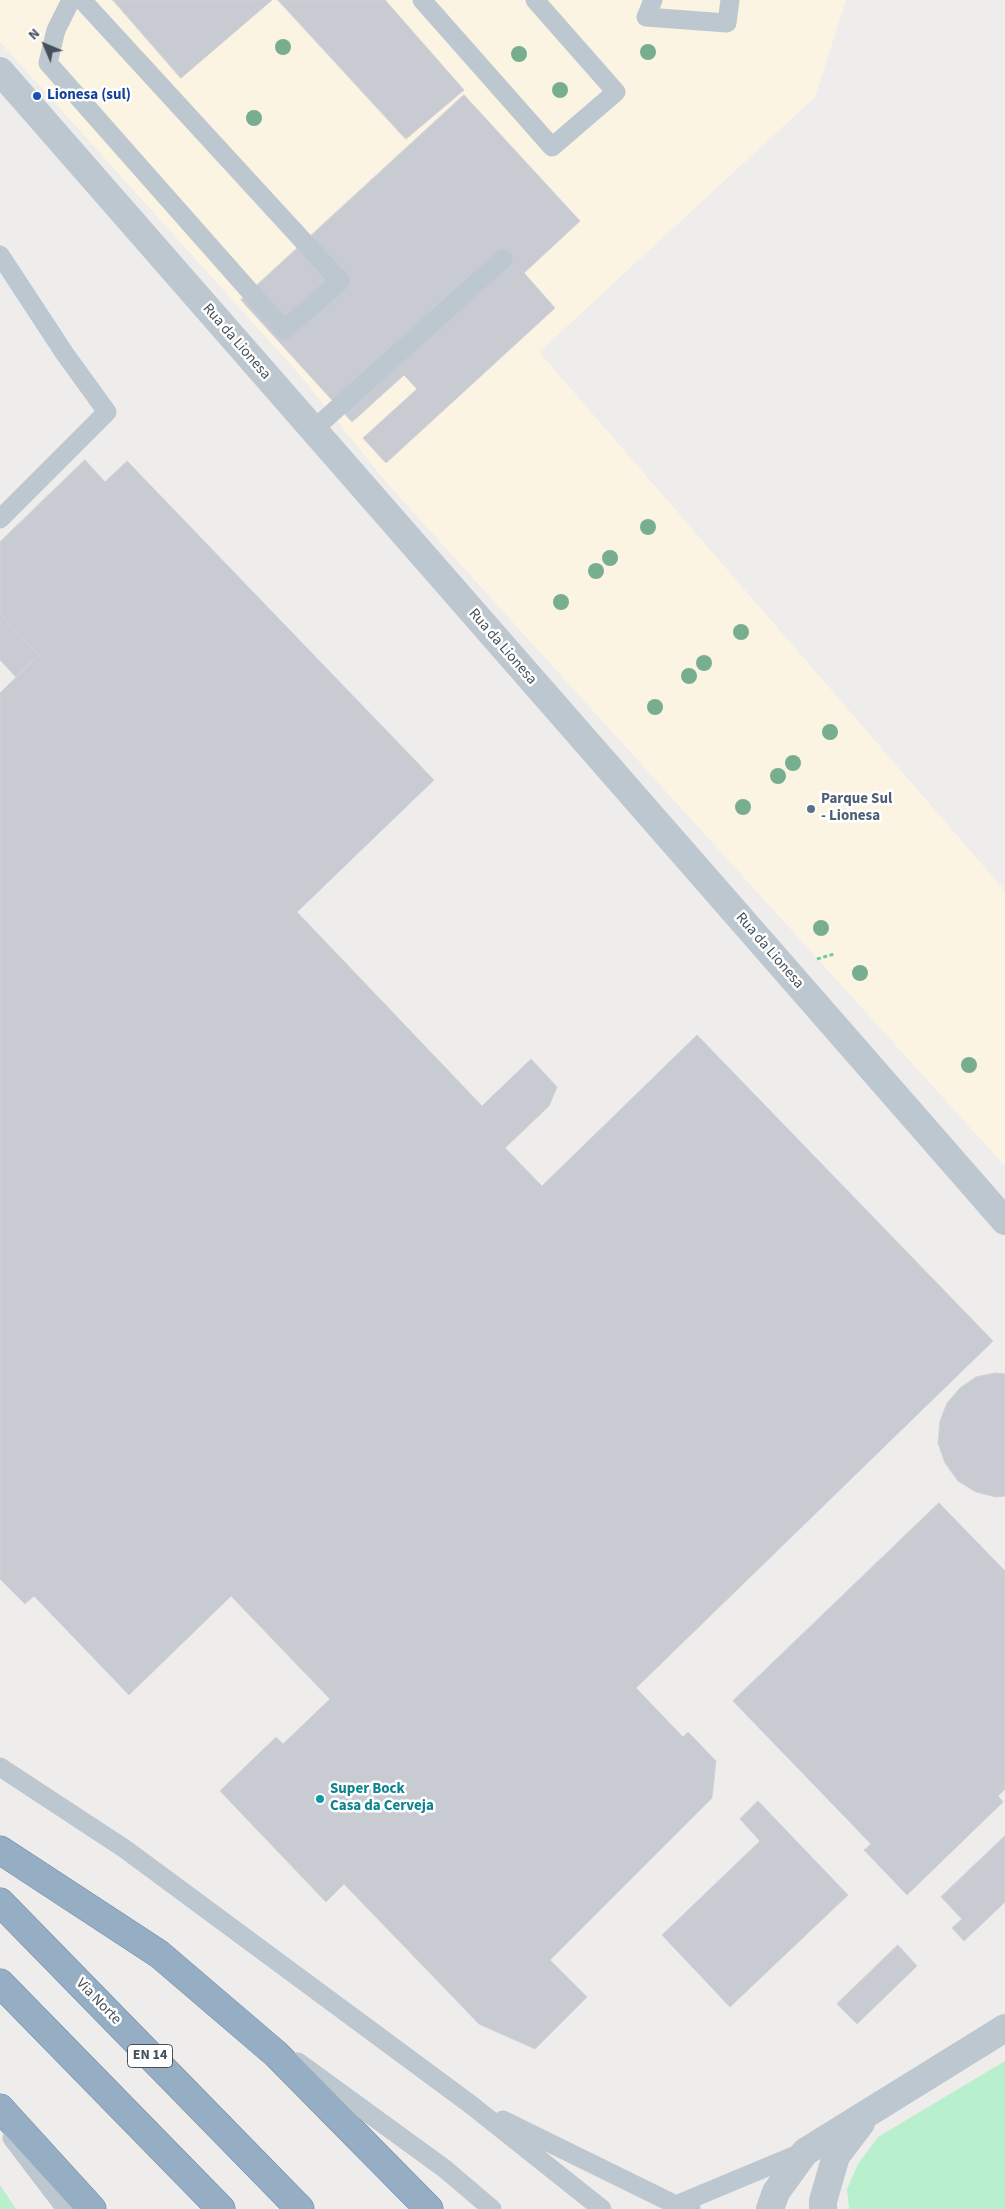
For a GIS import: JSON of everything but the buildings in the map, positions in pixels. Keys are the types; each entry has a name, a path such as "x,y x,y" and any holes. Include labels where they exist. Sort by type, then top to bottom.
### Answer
{"highway":[{"path":"0,1850 159,1954 276,2054 429,2209"},
{"name":"Via Norte","path":"0,1902 300,2209"},
{"path":"0,1983 221,2209"},
{"path":"0,2108 92,2209"}],"street":[{"name":"Rua da Lionesa","path":"0,71 1005,1221"},
{"path":"770,2209 776,2192 805,2152 1005,2028"},
{"path":"824,2209 826,2186 836,2156 871,2110"}],"lane":[{"path":"71,0 56,30 48,63 284,330 340,281 82,0"},
{"path":"422,0 552,148 616,92 535,0"},
{"path":"653,0 646,17 727,23 730,0"},
{"path":"0,255 65,354 107,412 0,519"},
{"path":"313,430 503,259"},
{"path":"0,1767 126,1849 470,2104 602,2209"},
{"path":"211,1999 446,2169 492,2209"},
{"path":"470,2104 684,2207 805,2152"},
{"path":"0,2121 66,2209"}],"shaded area":[{"path":"0,0 846,0 815,97 539,352 1005,891 1005,1166 386,482 300,375 0,42"}],"green space":[{"path":"1005,2061 1005,2209 849,2209 847,2189 858,2164 878,2137"},
{"path":"0,2185 16,2209 0,2209"}],"place":[{"name":"Lionesa (sul)","path":"37,96"},
{"name":"Parque Sul - Lionesa","path":"811,809"},
{"name":"Super Bock Casa da Cerveja","path":"320,1799"}]}
